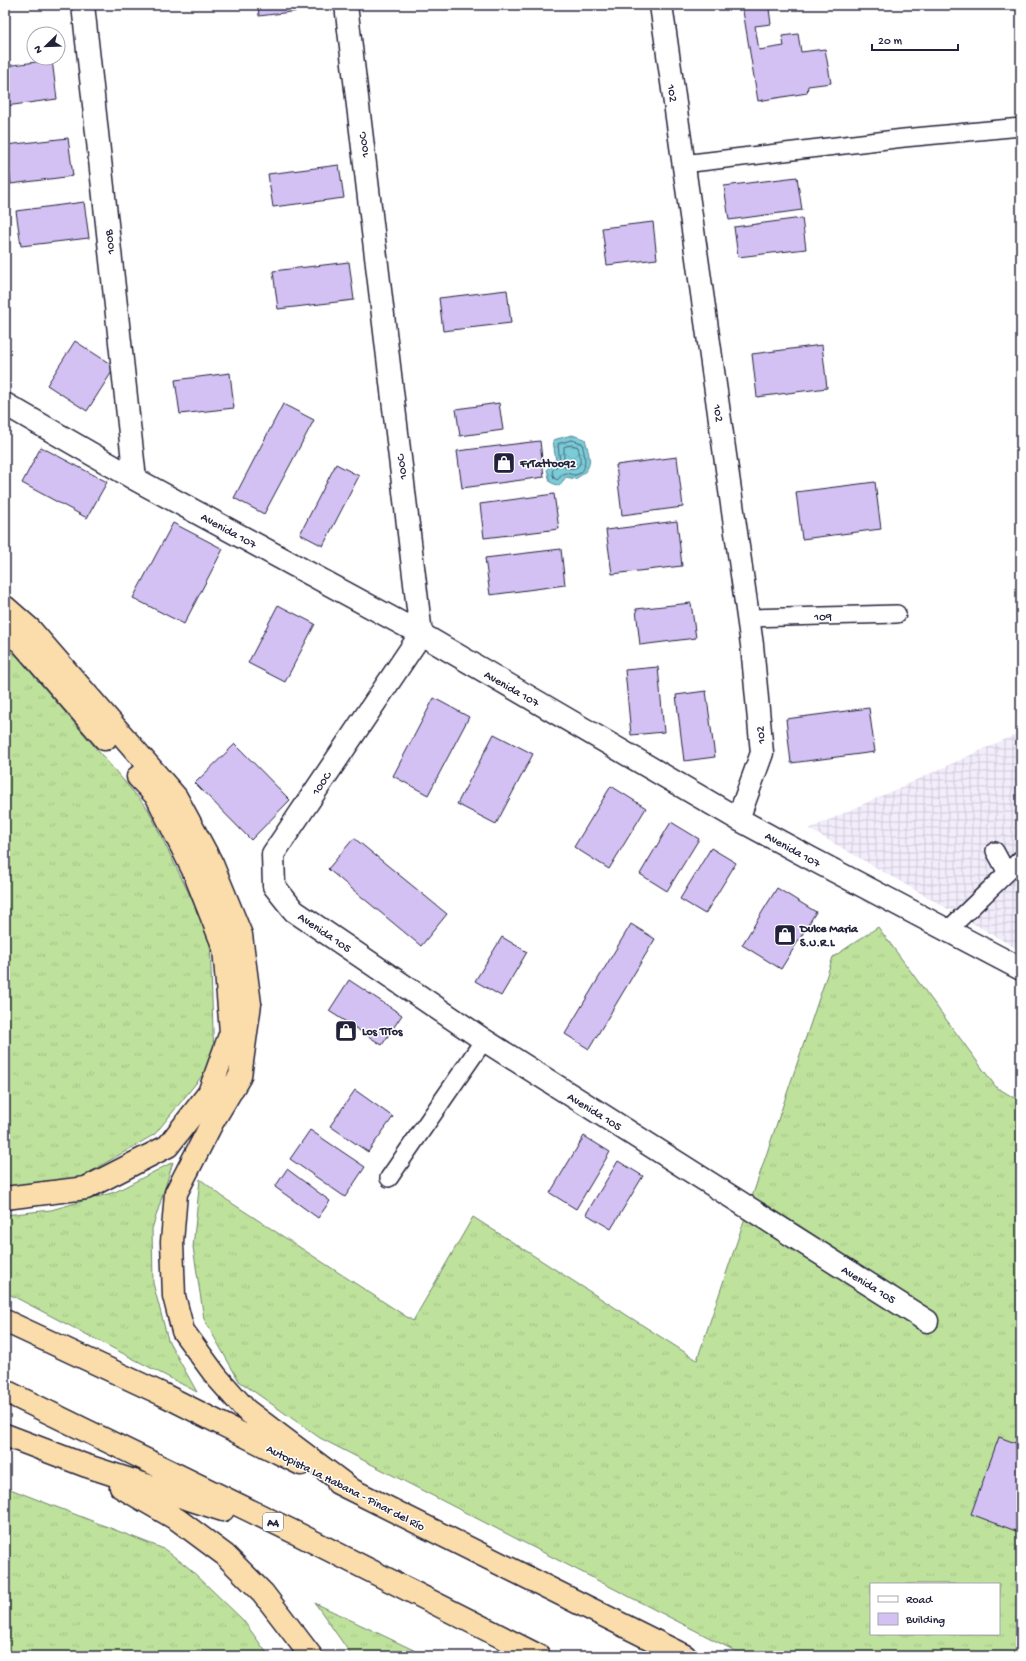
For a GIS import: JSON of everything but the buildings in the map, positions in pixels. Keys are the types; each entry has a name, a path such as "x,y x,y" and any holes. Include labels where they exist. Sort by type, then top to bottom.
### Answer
{"highway":[{"path":"5,607 30,628 176,797 212,864 242,935 250,1004 240,1076 213,1121 176,1193 172,1242 174,1296 183,1331 216,1376 246,1410 351,1490"},
{"path":"5,632 21,642 157,797 194,872 224,948 231,1032 208,1093 168,1146 86,1188 5,1198"},
{"name":"Autopista La Habana - Pinar del Río","path":"5,1321 162,1394 684,1656"},
{"name":"A4","path":"5,1391 298,1534 539,1656"},
{"name":"A4","path":"5,1435 84,1465 298,1534"},
{"path":"84,1465 178,1520 226,1555 263,1593 311,1656"}],"street":[{"name":"100B","path":"83,5 135,479"},
{"name":"100C","path":"274,886 273,854 421,634 346,5"},
{"name":"102","path":"661,5 749,618 762,753 738,819"},
{"name":"Avenida 107","path":"5,404 135,479 421,634 738,819 947,931 1021,968"},
{"name":"Avenida 105","path":"274,886 294,911 484,1040 927,1321"}],"lane":[{"path":"683,164 904,138 1021,127"},
{"name":"109","path":"749,618 897,614"},
{"path":"995,851 1007,873"},
{"path":"947,931 1021,859"},
{"path":"389,1178 484,1040"}],"shaded area":[{"path":"1021,732 1021,951 809,829"}],"green space":[{"path":"5,648 16,655 148,809 210,937 214,1061 155,1134 78,1179 5,1188"},
{"path":"878,927 996,1087 1021,1102 1021,1656 745,1656 320,1438 239,1381 204,1319 193,1247 200,1179 227,1200 413,1321 473,1217 697,1360 833,957"},
{"path":"173,1162 152,1229 153,1283 168,1340 197,1392 5,1292 5,1215 51,1210 115,1192"},
{"path":"5,1487 164,1549 189,1568 243,1620 269,1656 5,1656"},
{"path":"315,1603 426,1656 352,1656"}],"water":[{"path":"572,435 585,439 589,458 588,467 586,471 575,479 566,477 559,486 550,482 547,469 556,462 553,440"}],"place":[{"name":"FrTattoo92","path":"504,463"},
{"name":"Dulce Maria S.U.R.L","path":"785,935"},
{"name":"Los TiTos","path":"346,1031"}]}
